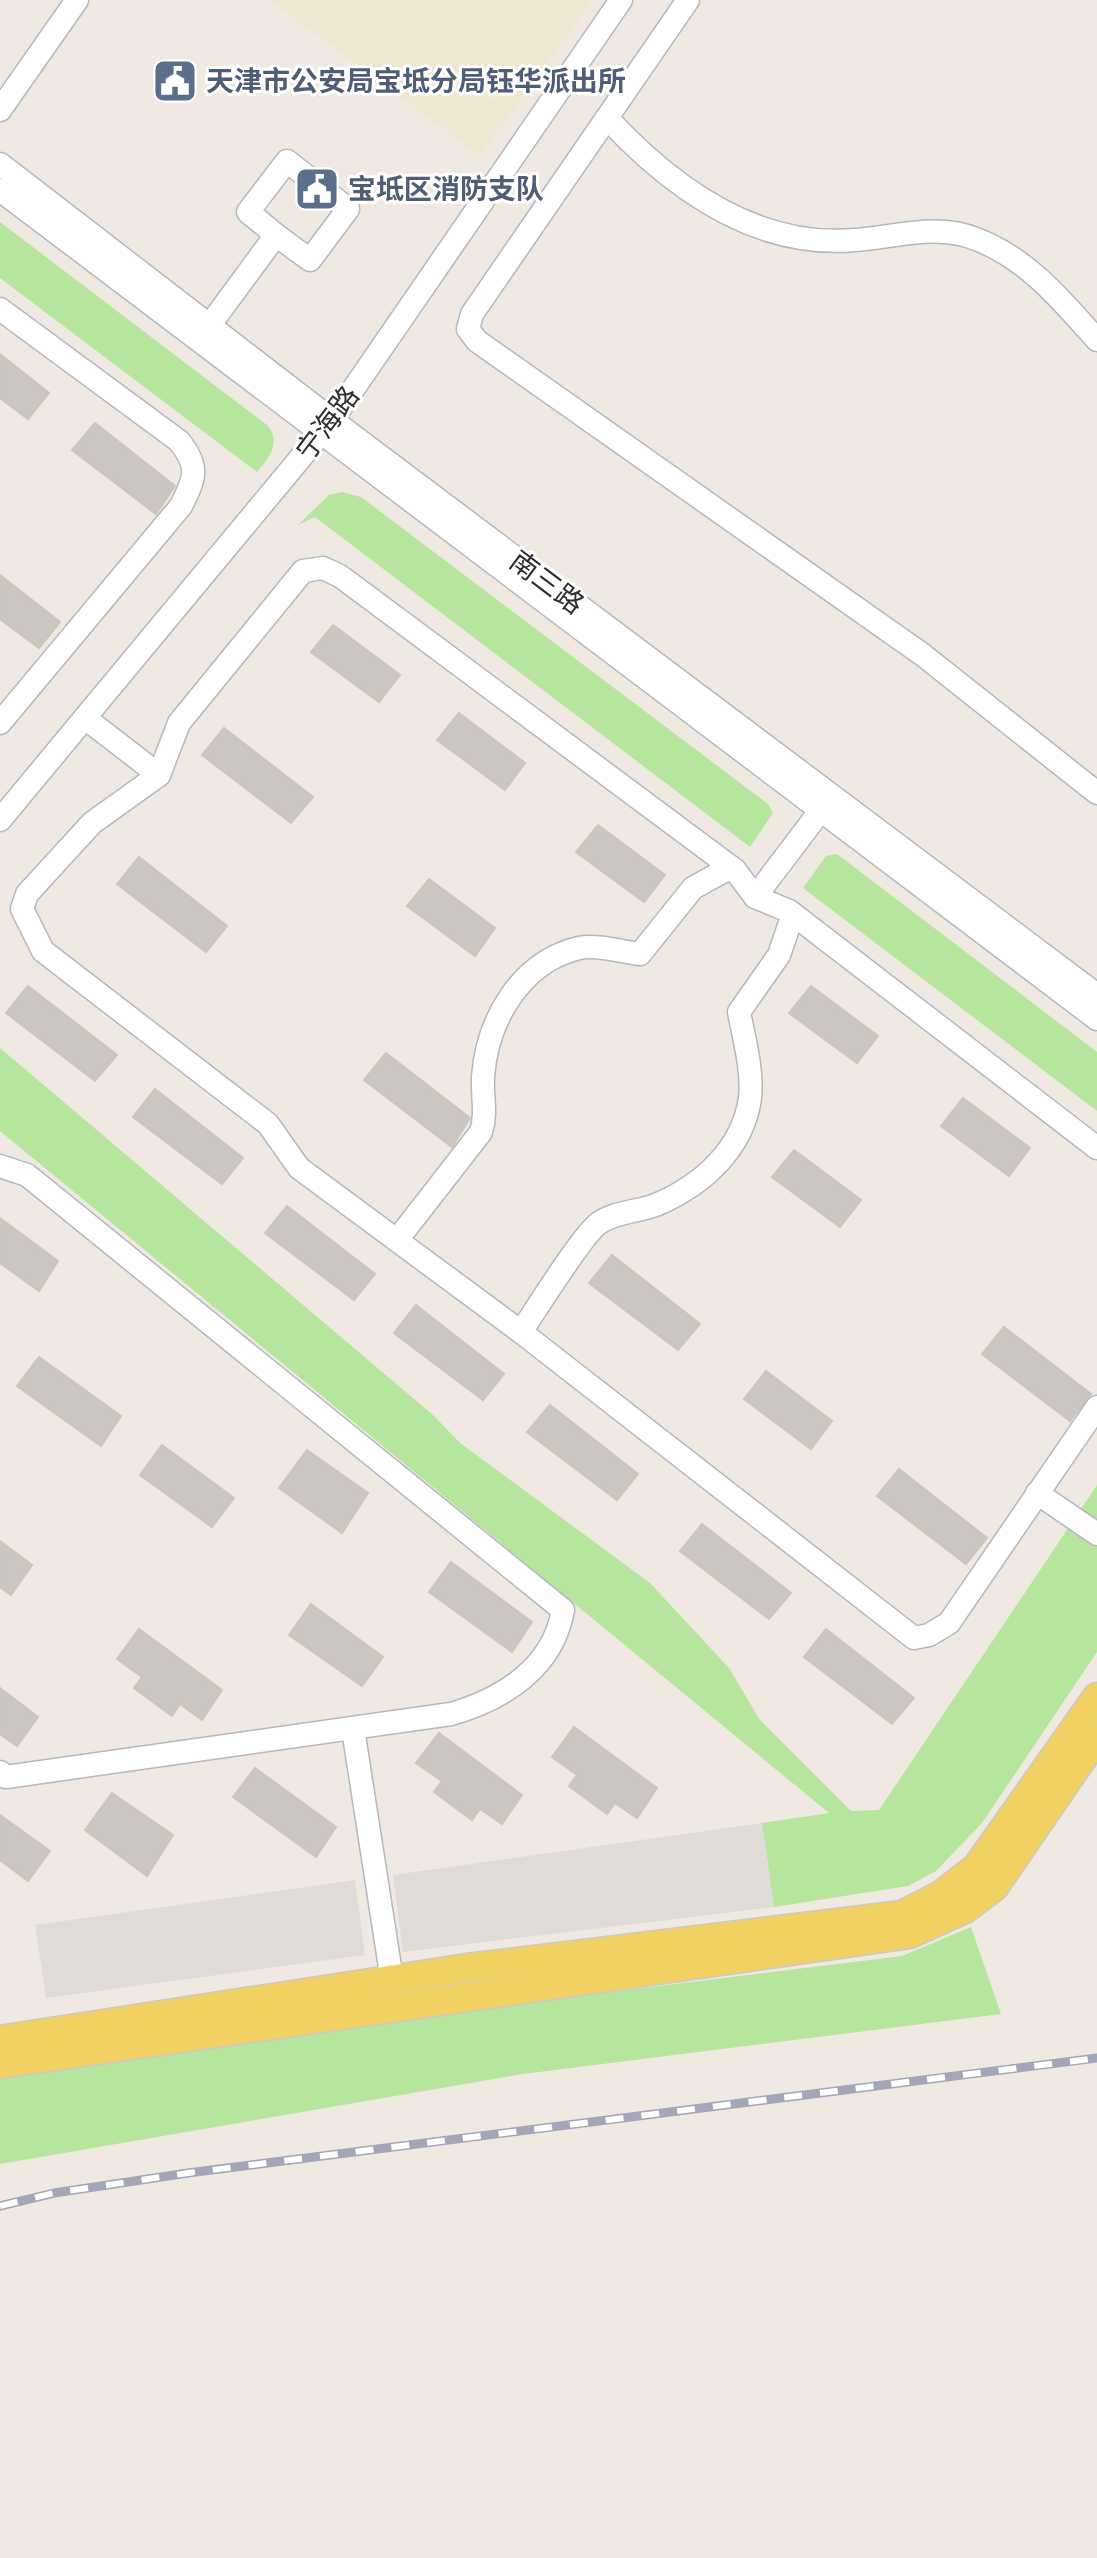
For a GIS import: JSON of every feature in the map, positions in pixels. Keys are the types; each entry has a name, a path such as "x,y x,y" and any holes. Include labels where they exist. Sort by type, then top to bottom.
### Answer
{"main road":[{"path":"0,2040 392,1980 902,1915 941,1895 977,1867 1097,1697"},
{"path":"0,2064 910,1934 965,1909 994,1887 1097,1737"}],"street":[{"path":"0,110 77,0"},
{"name":"宁海路","path":"0,820 327,427 621,0"},
{"path":"688,0 472,314 468,329 477,341 923,655 1097,793"},
{"path":"607,118 647,161 694,198 744,221 801,239 854,241 937,231 975,238 1020,263 1053,291 1097,340"},
{"path":"287,161 348,209 310,260 276,235 248,212 287,161"},
{"name":"南三路","path":"0,164 209,326 327,427 821,810 1097,1019"},
{"name":"南三路","path":"0,190 1097,995"},
{"path":"209,326 276,235"},
{"path":"0,309 179,441 192,457 194,481 181,506 0,723"},
{"path":"1097,1148 793,914 755,897 731,867 352,585 323,568 303,571 179,723 159,775 92,823 27,894 22,909 28,927 43,951 268,1124 299,1168 521,1332 914,1638 929,1635 949,1623 1097,1407"},
{"path":"85,718 159,775"},
{"path":"755,897 821,810"},
{"path":"397,1240 481,1132 485,1117 483,1079 490,1032 510,995 541,967 580,947 640,954 693,888 731,867"},
{"path":"521,1332 598,1223 650,1208 688,1191 714,1168 738,1135 750,1098 748,1060 739,1012 779,955 793,914"},
{"path":"0,1166 27,1175 563,1610 560,1630 543,1658 518,1684 488,1703 451,1714 6,1777 0,1772"},
{"path":"1037,1493 1097,1534"},
{"path":"353,1729 392,1980"}],"shaded area":[{"path":"270,0 593,0 480,156"},
{"path":"762,1823 774,1907 403,1952 393,1875"},
{"path":"355,1880 365,1955 46,1998 35,1925"}],"green space":[{"path":"0,222 267,425 274,444 257,472 0,278"},
{"path":"342,492 361,497 768,804 773,813 750,847 315,517 298,525 329,495"},
{"path":"837,854 1097,1052 1097,1111 803,888 826,856"},
{"path":"0,1048 433,1415 460,1443 650,1583 729,1668 760,1720 851,1811 879,1810 1069,1527 1097,1546 1097,1652 982,1823 936,1871 908,1886 774,1907 762,1823 829,1813 0,1131"},
{"path":"1097,1485 1097,1524 1079,1512"},
{"path":"971,1927 1001,2014 523,2074 0,2164 0,2075 337,2026 902,1956"}],"building":[{"path":"0,354 49,393 28,419 0,398"},
{"path":"95,423 175,486 156,514 72,450"},
{"path":"0,575 60,622 39,648 0,619"},
{"path":"333,625 400,675 379,702 311,652"},
{"path":"459,713 525,763 505,790 437,740"},
{"path":"224,728 313,797 291,823 202,755"},
{"path":"598,825 665,875 644,902 576,852"},
{"path":"139,857 227,926 206,952 117,884"},
{"path":"429,879 495,928 475,956 407,906"},
{"path":"28,986 117,1055 95,1081 6,1013"},
{"path":"811,986 878,1036 857,1063 789,1013"},
{"path":"386,1053 470,1118 452,1147 364,1080"},
{"path":"155,1089 243,1158 222,1184 133,1117"},
{"path":"963,1098 1030,1148 1009,1176 941,1126"},
{"path":"794,1150 861,1200 840,1227 772,1177"},
{"path":"287,1206 375,1274 354,1300 265,1233"},
{"path":"0,1218 58,1261 39,1291 0,1263"},
{"path":"612,1255 700,1324 678,1350 589,1283"},
{"path":"416,1305 504,1374 483,1400 394,1333"},
{"path":"1004,1327 1091,1394 1070,1421 982,1354"},
{"path":"39,1357 121,1416 101,1446 17,1386"},
{"path":"766,1371 832,1421 811,1449 744,1399"},
{"path":"550,1405 638,1474 617,1500 527,1432"},
{"path":"162,1445 234,1498 212,1527 140,1475"},
{"path":"307,1450 368,1493 342,1533 279,1488"},
{"path":"899,1469 987,1538 966,1564 877,1496"},
{"path":"702,1524 791,1593 769,1619 680,1551"},
{"path":"0,1541 32,1565 11,1595 0,1587"},
{"path":"451,1562 532,1622 512,1652 429,1592"},
{"path":"311,1604 383,1657 362,1686 289,1635"},
{"path":"139,1629 222,1690 202,1720 180,1704 172,1716 134,1688 142,1677 117,1659"},
{"path":"826,1629 914,1698 892,1724 804,1657"},
{"path":"0,1688 38,1717 17,1746 0,1734"},
{"path":"574,1727 657,1788 637,1818 615,1803 607,1814 569,1786 577,1775 552,1757"},
{"path":"439,1733 522,1795 502,1824 480,1809 472,1820 434,1792 442,1781 416,1763"},
{"path":"255,1768 336,1827 316,1857 233,1797"},
{"path":"112,1793 173,1835 147,1876 85,1830"},
{"path":"0,1815 50,1851 28,1881 0,1860"}],"railway":[{"path":"0,2206 54,2193 188,2173 1097,2058"}],"place":[{"name":"天津市公安局宝坻分局钰华派出所","path":"175,81"},
{"name":"宝坻区消防支队","path":"317,189"}]}
